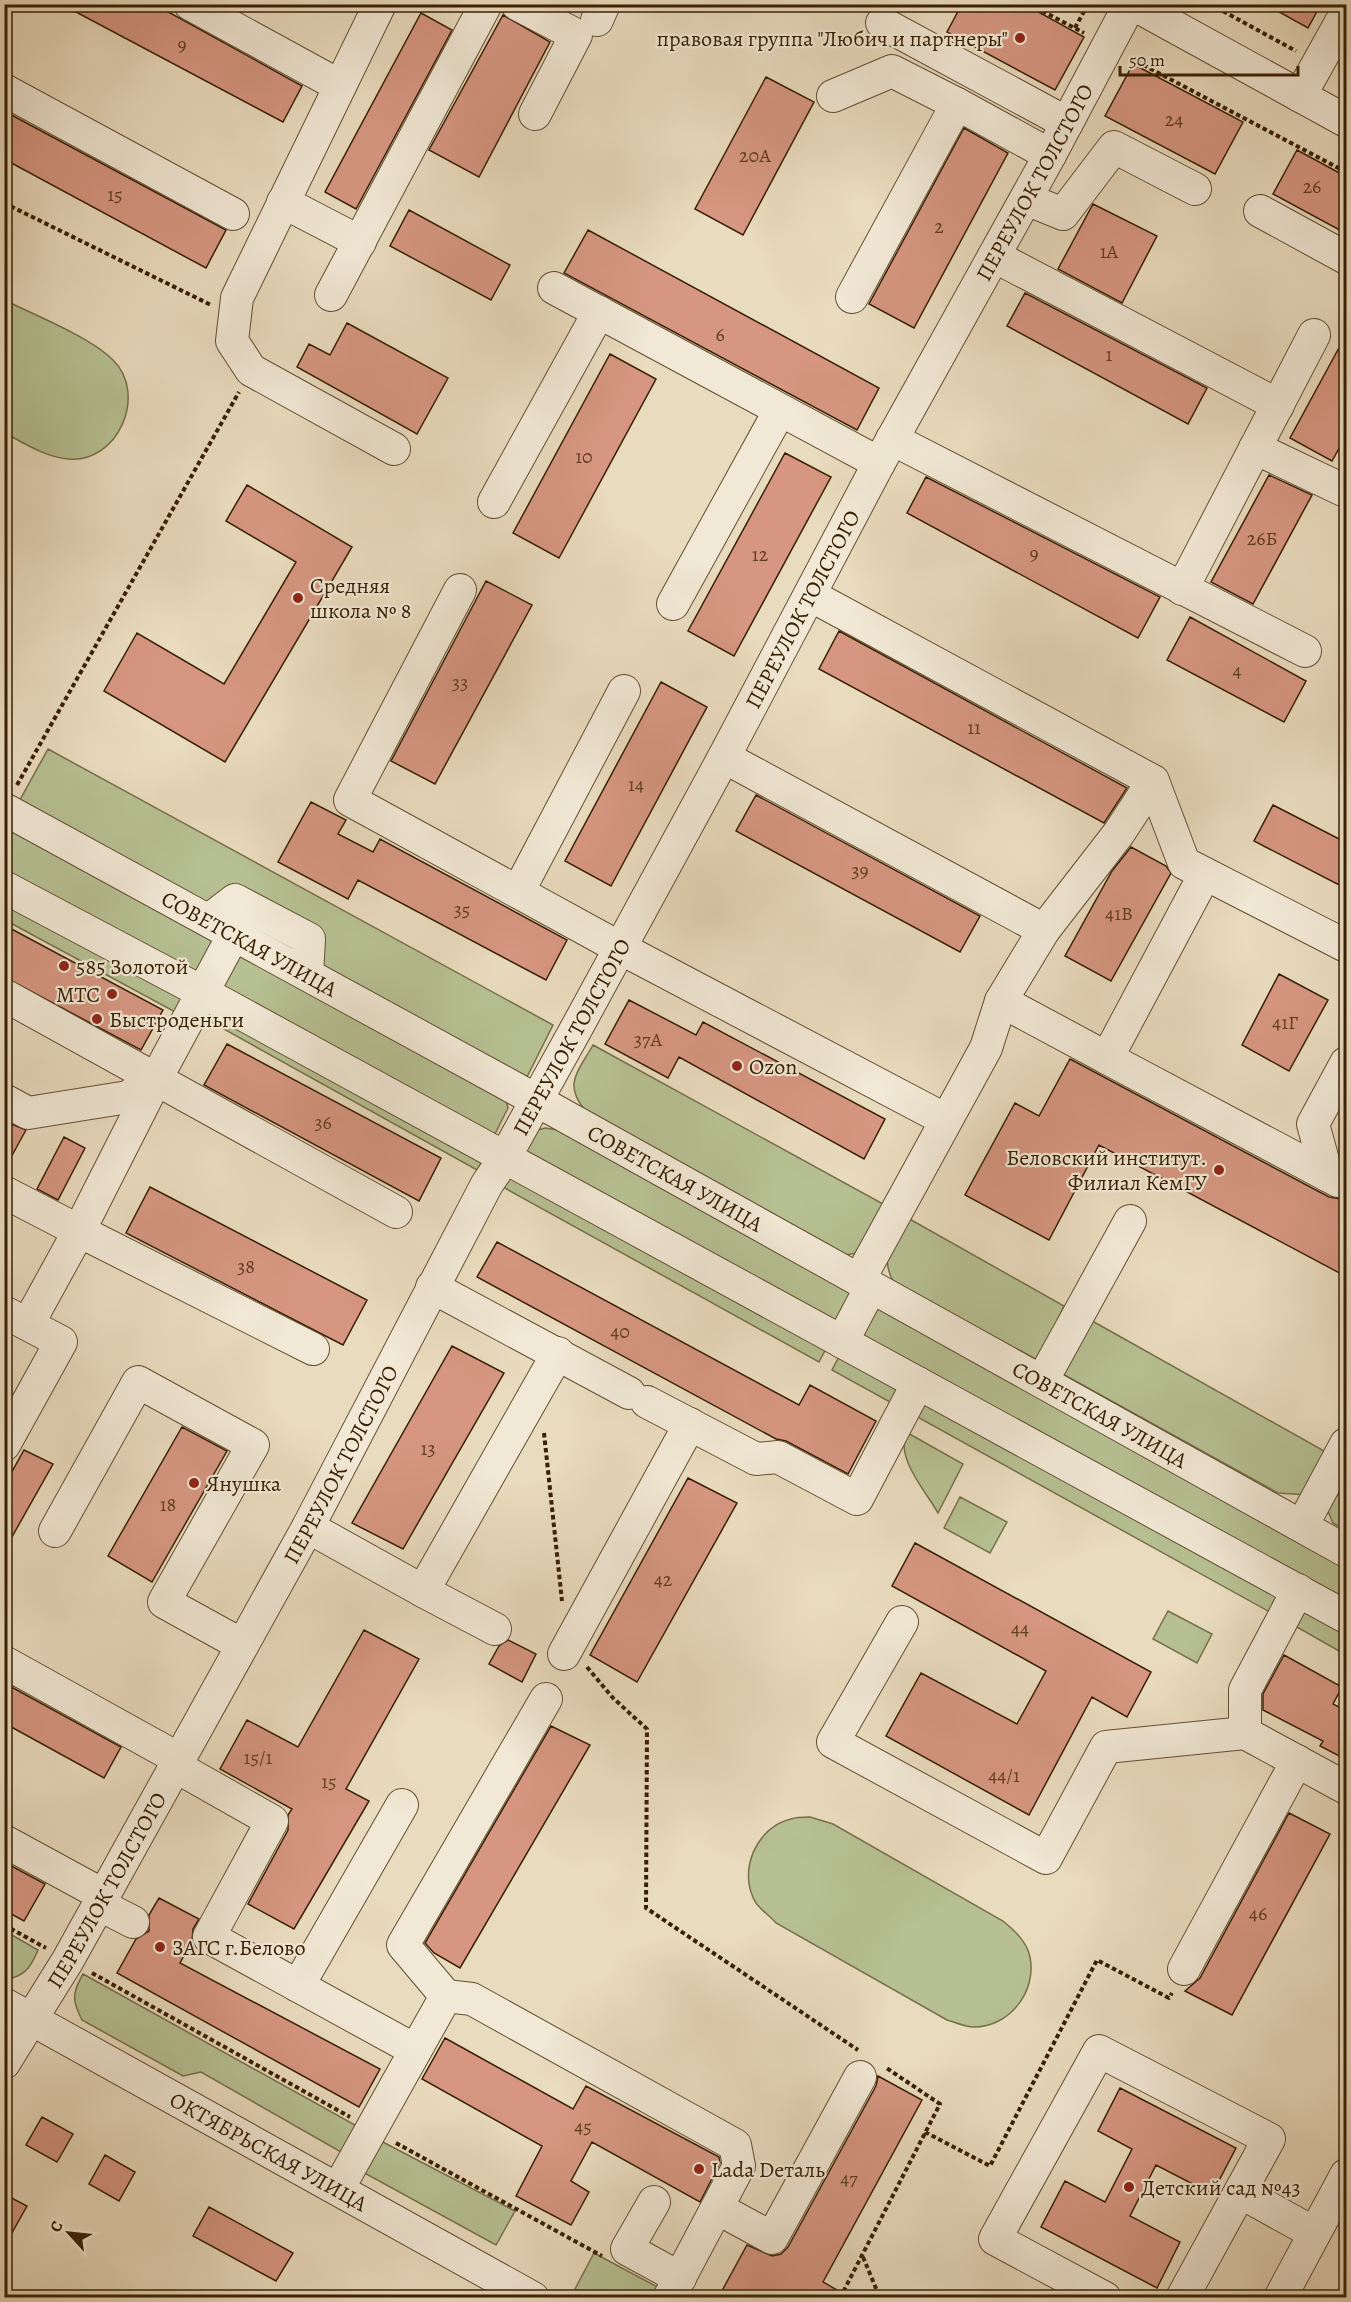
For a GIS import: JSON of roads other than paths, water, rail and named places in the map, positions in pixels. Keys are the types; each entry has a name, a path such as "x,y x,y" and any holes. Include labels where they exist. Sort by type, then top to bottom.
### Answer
{"street":[{"path":"190,4 340,86"},
{"path":"380,4 237,298 232,341 251,370 394,449"},
{"path":"517,4 576,35 535,114"},
{"path":"1132,4 1347,121"},
{"name":"ПЕРЕУЛОК ТОЛСТОГО","path":"4,2063 17,2011 68,1960 243,1645 308,1527 487,1184 504,1159 620,948 724,757 885,451 1132,4"},
{"path":"331,295 360,242 474,8"},
{"path":"1300,96 1347,14"},
{"path":"882,22 1067,123"},
{"path":"833,96 892,71 1050,155"},
{"path":"4,90 233,214"},
{"path":"852,297 957,104"},
{"path":"1026,199 1063,214 1114,147 1195,189"},
{"path":"283,202 360,242"},
{"path":"1260,211 1347,258"},
{"path":"994,256 1278,405"},
{"path":"554,288 780,410 885,451 1182,589 1305,651"},
{"path":"494,502 599,312"},
{"path":"1182,589 1314,335"},
{"path":"673,604 780,410"},
{"path":"1255,448 1344,490 1347,485"},
{"path":"460,590 350,800 620,948 946,1120"},
{"path":"810,595 1153,781 1184,863 1347,946"},
{"path":"518,892 624,691"},
{"path":"724,757 1044,930"},
{"path":"842,1342 865,1283 946,1120 986,1048 1001,1001 1044,930 1119,833 1153,781"},
{"name":"СОВЕТСКАЯ УЛИЦА","path":"10,797 221,927 1302,1526 1343,1546"},
{"path":"1107,1058 1205,874"},
{"path":"4,887 202,992 504,1159 1347,1617"},
{"path":"4,1445 61,1342 16,1318 78,1231 202,992 221,927"},
{"path":"4,995 157,1077 396,1212"},
{"path":"1001,1001 1337,1180"},
{"path":"1337,1180 1313,1125 1347,1063"},
{"path":"4,1100 28,1113 128,1097 157,1077"},
{"path":"4,1192 313,1349"},
{"path":"1042,1381 1130,1221"},
{"path":"432,1287 756,1459 778,1457 857,1499 918,1383"},
{"path":"423,1591 558,1353"},
{"path":"55,1531 138,1382 253,1445 164,1602 243,1645"},
{"path":"575,1660 690,1424"},
{"path":"1302,1526 1347,1444"},
{"path":"308,1527 495,1629"},
{"path":"1245,1732 1245,1690 1298,1590"},
{"path":"902,1622 832,1742 1046,1858 1106,1747 1245,1732 1347,1788"},
{"path":"4,1662 177,1762 272,1821 209,1937 415,2050"},
{"path":"546,1699 403,1945 446,1996 472,1999 735,2145 740,2166 675,2288 627,2249 654,2202"},
{"path":"1184,1969 1298,1761"},
{"path":"298,1986 402,1805"},
{"path":"4,1840 133,1922"},
{"path":"338,2189 446,1996"},
{"name":"ОКТЯБРЬСКАЯ УЛИЦА","path":"17,2011 533,2298"},
{"path":"1105,2298 995,2239 1098,2051 1269,2139 1182,2298"},
{"path":"717,2208 772,2238 867,2064"},
{"path":"1280,2298 1314,2233 1345,2181"},
{"path":"1240,2192 1314,2233"}],"place":[{"name":"правовая группа \"Любич и партнеры\"","path":"1020,38"},
{"name":"Средняя школа № 8","path":"298,598"},
{"name":"585 Золотой","path":"64,966"},
{"name":"МТС","path":"112,994"},
{"name":"Быстроденьги","path":"97,1019"},
{"name":"Ozon","path":"737,1066"},
{"name":"Беловский институт. Филиал КемГУ","path":"1219,1170"},
{"name":"Янушка","path":"194,1483"},
{"name":"ЗАГС г.Белово","path":"160,1947"},
{"name":"Lada Dеталь","path":"699,2169"},
{"name":"Детский сад №43","path":"1129,2187"}]}
